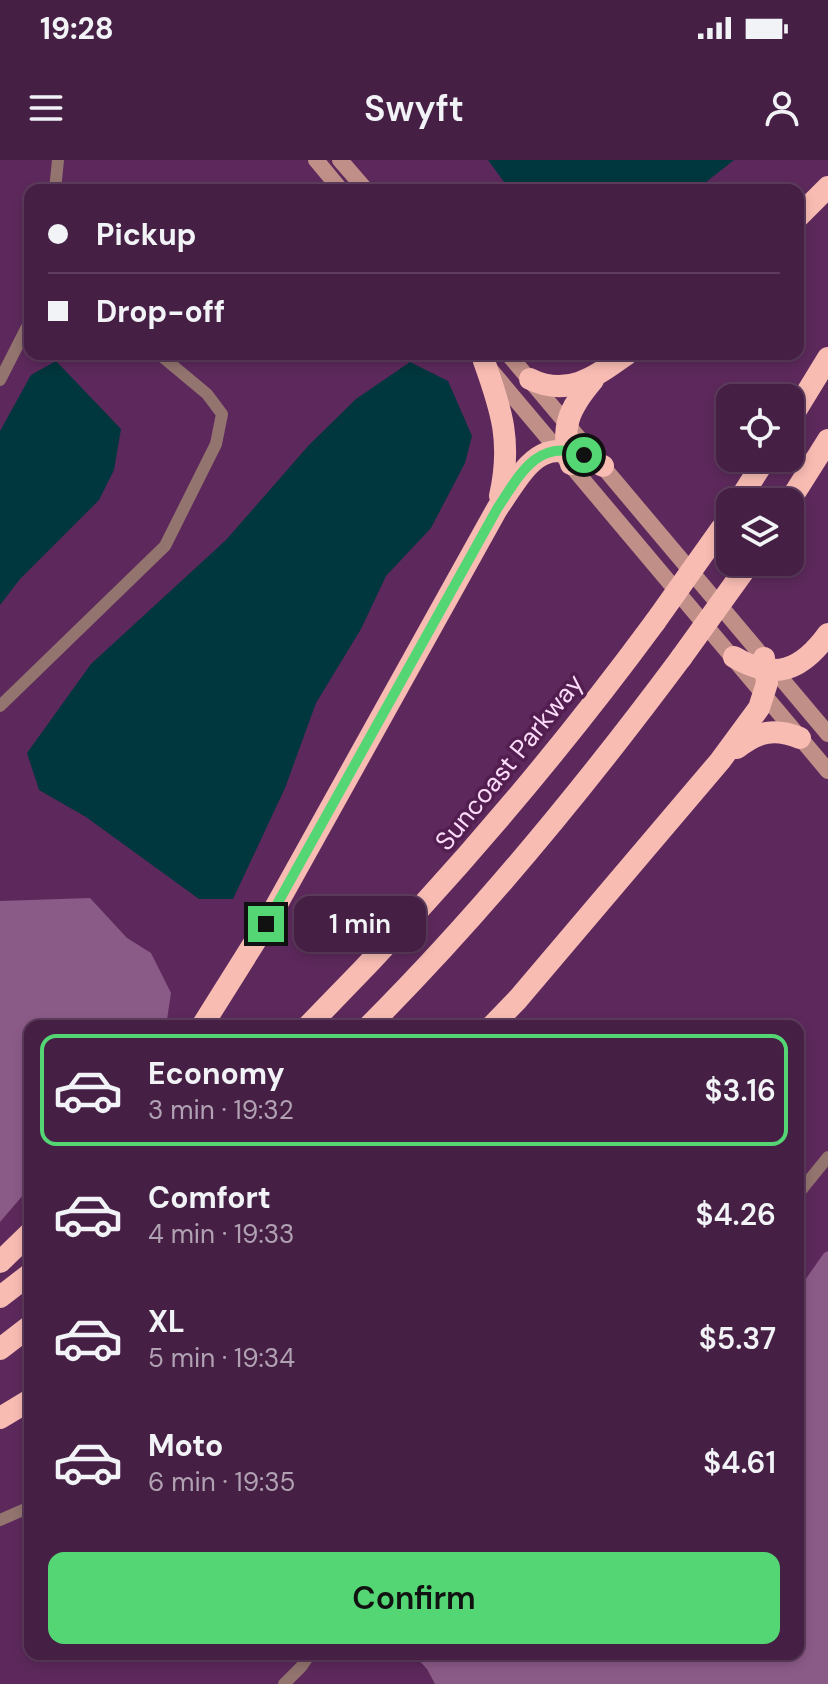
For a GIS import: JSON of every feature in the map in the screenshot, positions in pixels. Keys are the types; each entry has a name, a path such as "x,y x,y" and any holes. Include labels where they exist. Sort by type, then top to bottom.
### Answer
{"highway":[{"path":"804,211 828,187"},
{"path":"804,397 828,358"},
{"path":"482,360 502,411 507,448 497,509"},
{"path":"530,379 560,388 577,385 619,360"},
{"path":"566,455 567,423 575,402 596,376"},
{"path":"798,488 828,440"},
{"path":"206,1020 266,924 497,509 530,463 539,456 566,455 603,466"},
{"name":"Suncoast Parkway","path":"314,1020 454,873 558,749 655,622 716,535"},
{"path":"375,1020 464,926 588,780 740,576"},
{"path":"734,657 745,664 798,665 828,634"},
{"path":"498,1020 720,761 759,708 765,696 769,666"},
{"path":"720,761 761,732 779,731 800,738"},
{"path":"0,1262 24,1239"},
{"path":"0,1297 24,1279"},
{"path":"0,1349 24,1331"},
{"path":"0,1418 24,1404"}],"main road":[{"path":"316,160 336,184"},
{"path":"340,160 361,184"},
{"path":"483,360 566,455 828,771"},
{"path":"513,360 828,734"}],"street":[{"path":"56,184 58,160"},
{"path":"0,380 24,333"},
{"path":"0,706 165,546 216,444 222,414 207,394 166,360"},
{"path":"804,1187 828,1157"},
{"path":"0,1520 24,1510"},
{"path":"284,1684 306,1660"}],"shaded area":[{"path":"488,160 734,160 704,184 506,184"},
{"path":"56,361 121,429 114,470 99,500 20,579 0,605 0,431 31,375"},
{"path":"410,362 448,381 472,436 465,463 431,528 386,576 361,629 316,703 285,788 233,899 199,899 86,817 39,790 27,753 91,664 226,540 309,445 356,399"},
{"path":"90,898 127,938 151,953 171,993 167,1020 24,1020 24,1194 0,1222 0,901"},
{"path":"828,1251 828,1684 435,1684 419,1660 804,1660 804,1281"}],"route":[{"path":"266,924 497,509 523,470 539,456 550,452 567,450 584,455"}]}
